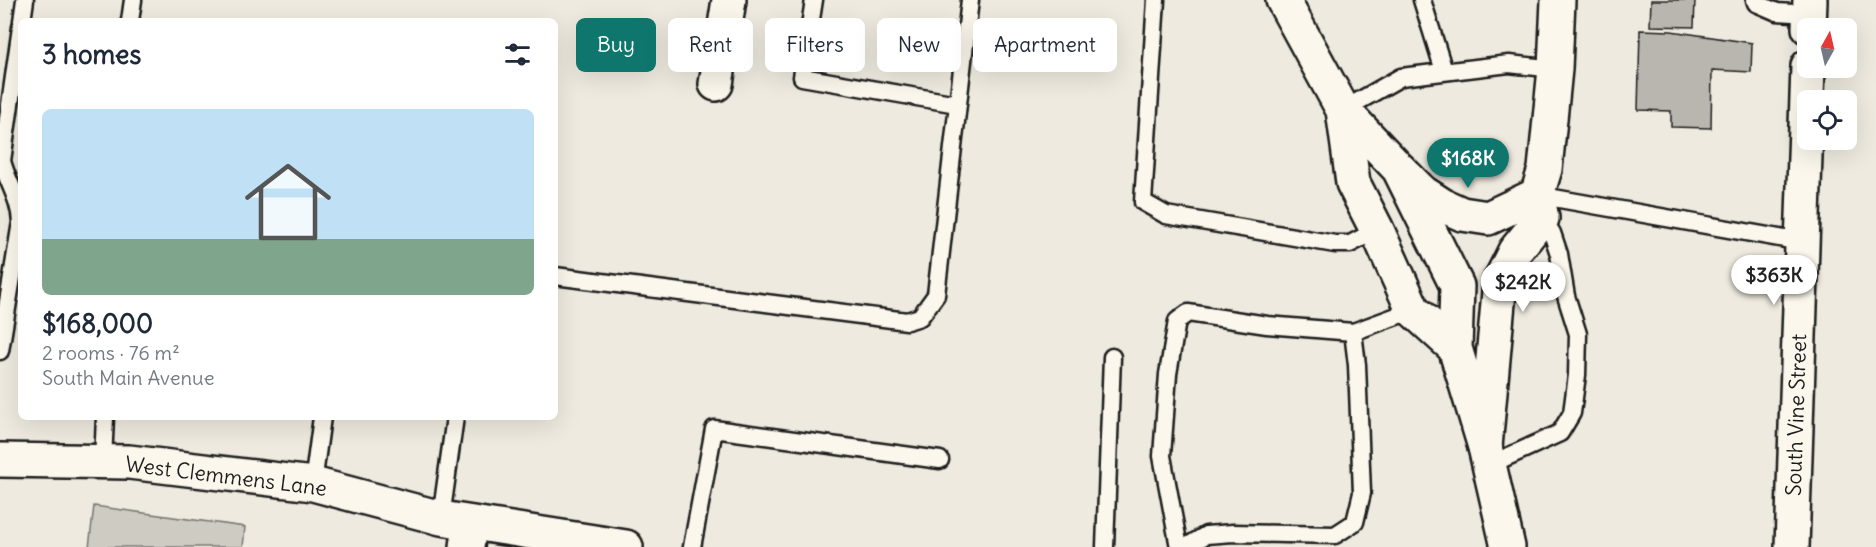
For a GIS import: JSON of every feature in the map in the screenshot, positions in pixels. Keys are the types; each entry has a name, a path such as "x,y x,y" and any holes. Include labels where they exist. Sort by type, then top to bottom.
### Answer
{"main road":[{"path":"716,84 729,0"},
{"path":"1283,0 1343,110 1422,192 1462,214 1488,218 1539,207"},
{"path":"1487,456 1500,281 1539,207 1555,69 1558,0"},
{"name":"South Vine Street","path":"1792,547 1808,78"},
{"path":"1343,110 1353,183 1413,310 1455,348"},
{"path":"1400,169 1457,286 1455,348 1487,456 1508,547"},
{"name":"West Clemmens Lane","path":"0,460 129,462 313,484 459,529 626,547"}],"lane":[{"path":"22,18 25,0"},
{"path":"130,18 133,0"},
{"path":"814,0 802,78 957,104"},
{"path":"558,276 907,321 920,317 936,295 970,0"},
{"path":"1422,0 1444,71"},
{"path":"1755,0 1756,3 1777,12 1809,14"},
{"path":"1158,1 1143,202 1166,215 1335,244 1350,244 1377,230"},
{"path":"18,48 2,161 6,177 18,202"},
{"path":"1343,110 1401,77 1509,64 1555,69"},
{"path":"1539,207 1802,242"},
{"path":"1487,456 1560,434 1572,413 1577,375 1578,334 1566,296 1559,254 1539,207"},
{"path":"0,351 18,240"},
{"path":"1179,547 1162,456 1168,374 1177,321 1188,313 1267,325 1353,332 1413,310"},
{"path":"1186,547 1206,535 1233,533 1335,535 1355,522 1362,493 1357,365 1353,332"},
{"path":"1105,547 1112,357"},
{"path":"103,461 105,420"},
{"path":"313,484 322,420"},
{"path":"455,420 459,529"},
{"path":"692,547 714,429 940,460"}],"shaded area":[{"path":"94,506 245,527 243,547 89,547"}],"building":[{"path":"1651,0 1695,0 1694,27 1650,26"},
{"path":"1640,30 1671,31 1752,43 1751,72 1712,70 1711,128 1671,127 1671,111 1638,110"}]}
